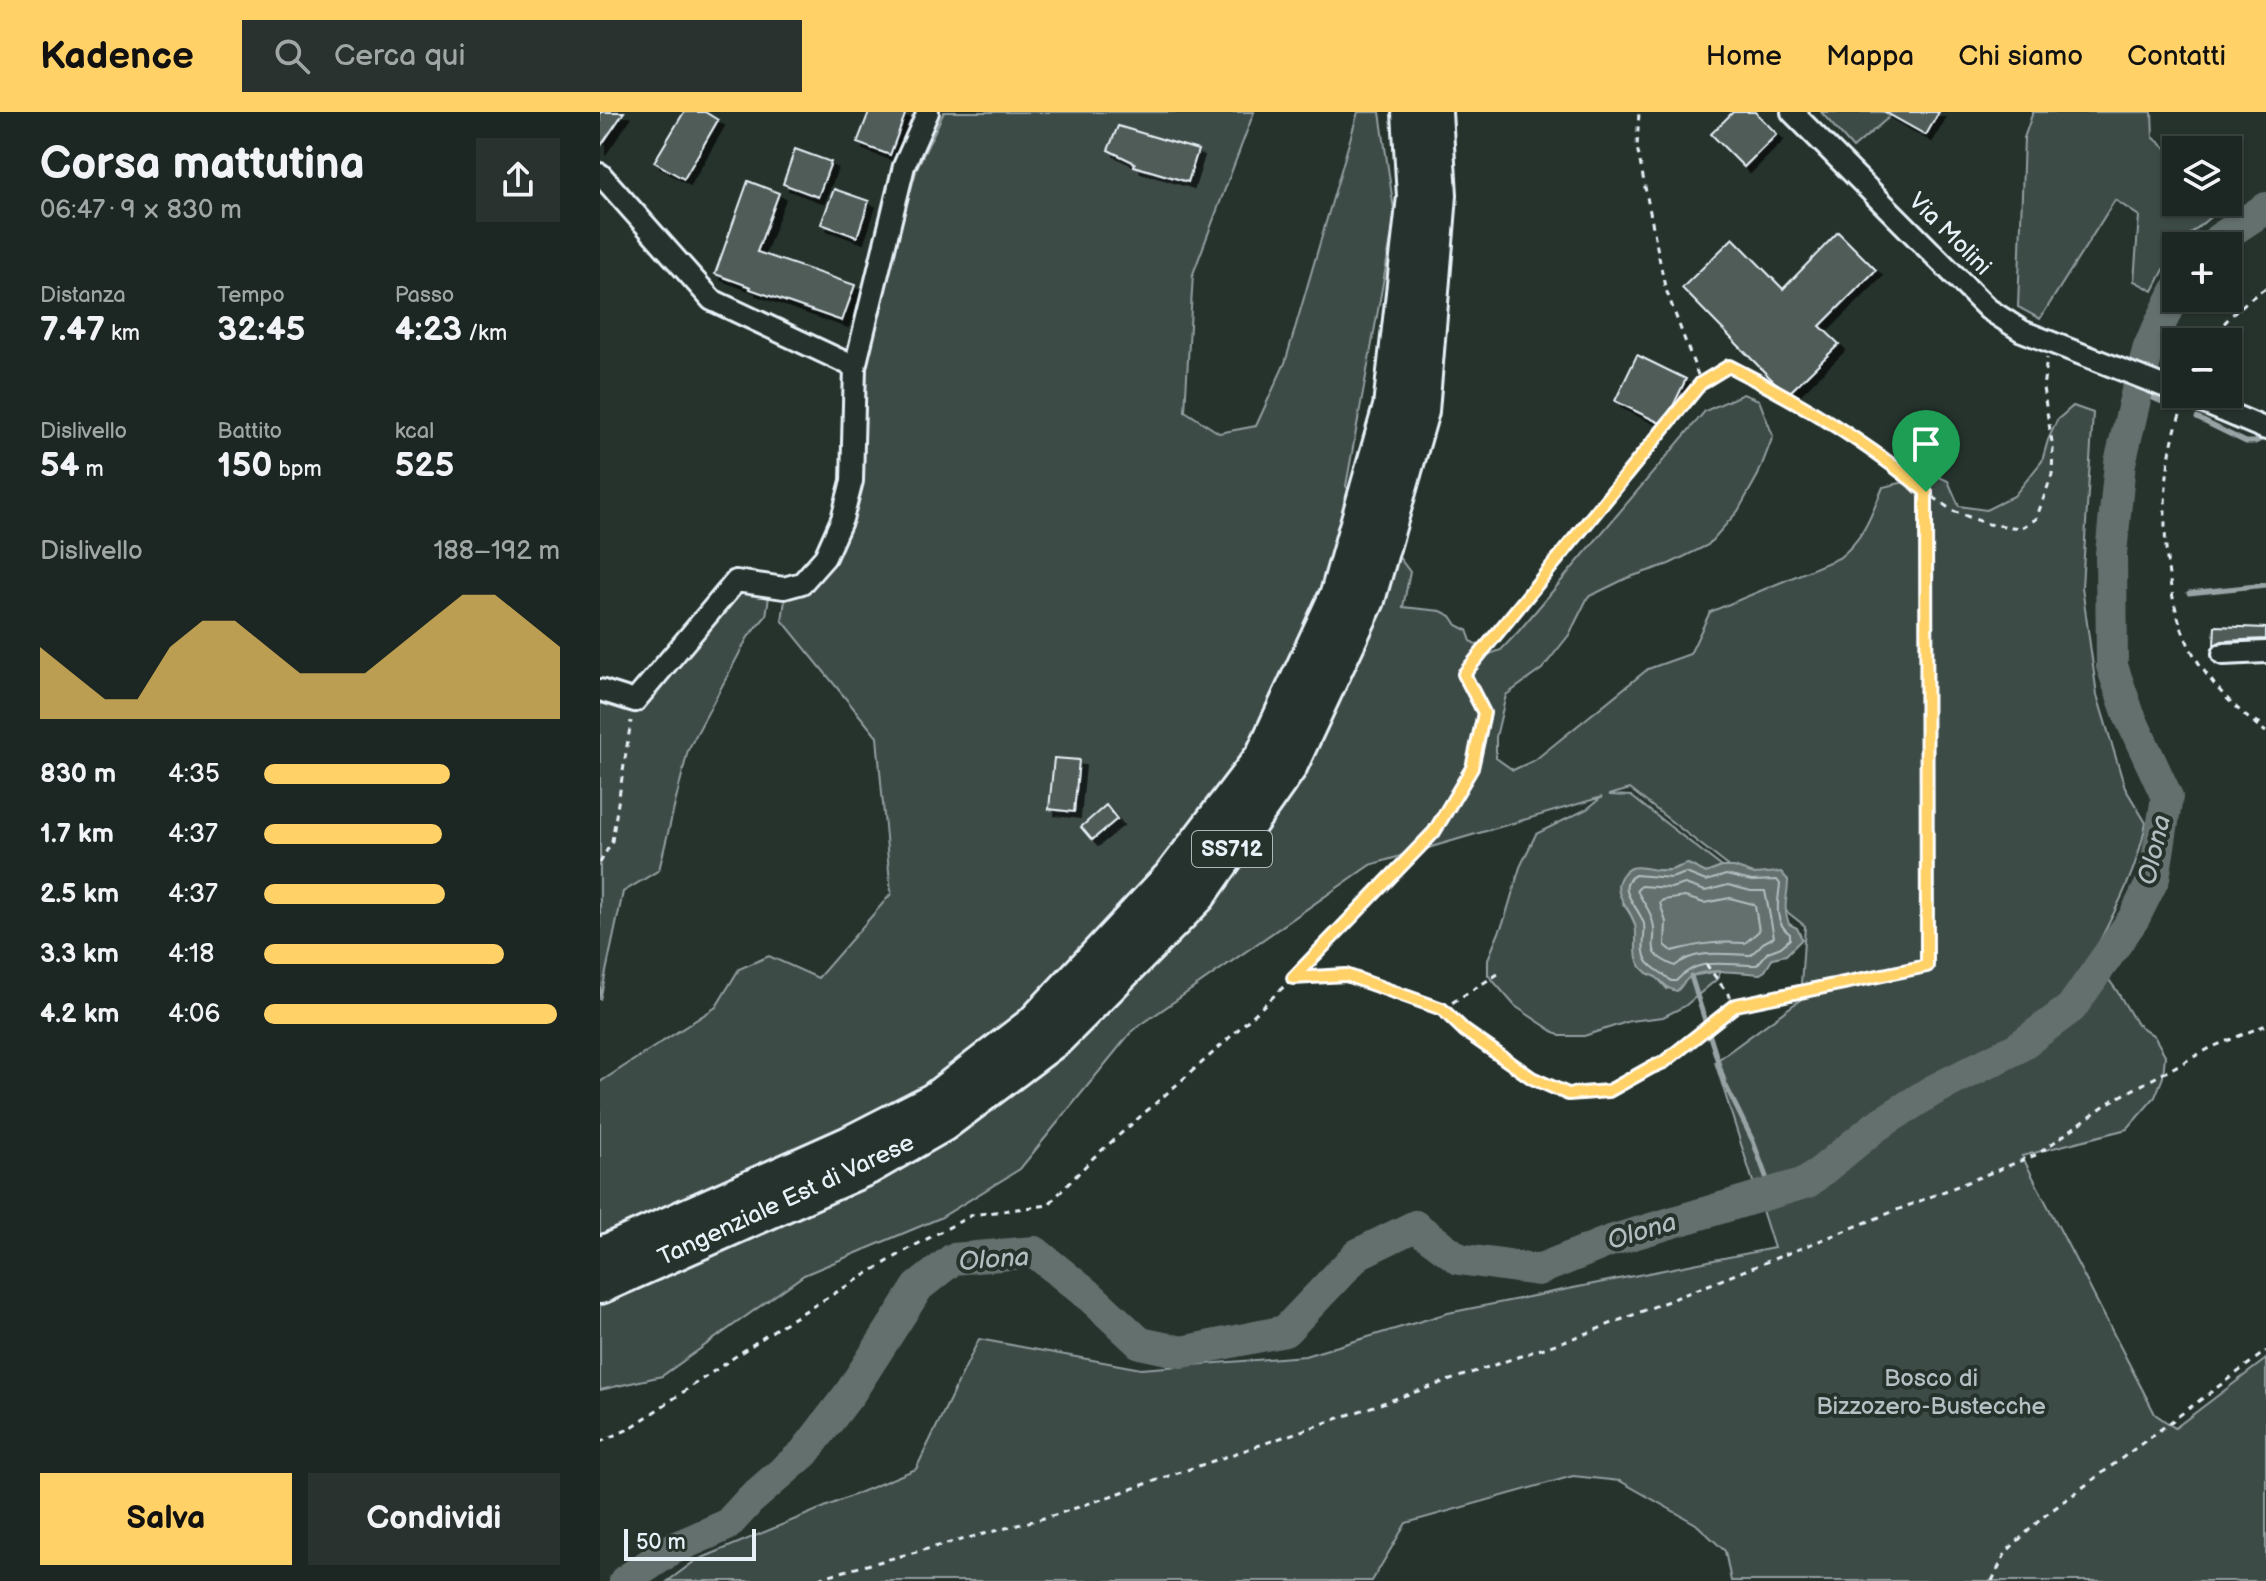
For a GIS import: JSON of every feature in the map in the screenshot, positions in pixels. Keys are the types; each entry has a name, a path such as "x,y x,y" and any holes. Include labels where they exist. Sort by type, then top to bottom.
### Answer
{"highway":[{"name":"Tangenziale Est di Varese","path":"600,1255 849,1144 933,1101 1033,1024 1171,877 1263,756 1338,594 1391,407 1415,197 1410,112"},
{"name":"Tangenziale Est di Varese","path":"600,1286 868,1167 943,1124 1057,1038 1198,896 1289,767 1367,600 1421,411 1439,195 1434,112"}],"street":[{"path":"600,690 635,701 736,581 784,588 802,583 825,557 842,519 852,481 855,367 904,166 928,112"},
{"name":"Via Molini","path":"1792,112 1988,309 2022,331 2162,386"},
{"path":"600,174 712,300 855,367"},
{"name":"Via Molini","path":"2216,408 2266,429"},
{"path":"2223,654 2266,652"}],"path":[{"path":"1639,112 1637,147 1665,287 1701,383"},
{"path":"2221,328 2266,288"},
{"path":"600,1442 629,1429 780,1326 972,1215 1048,1205 1093,1158 1293,978 1434,832 1472,768 1484,713 1464,674 1701,383 1729,366 1811,411 1897,468 1953,511 1988,524 2021,528 2036,519 2052,475 2053,448 2043,388 2049,343"},
{"path":"2179,408 2165,493 2169,563 2177,614 2200,665 2217,688 2250,719 2266,729"},
{"path":"1293,978 1346,975 1442,1009 1465,1031 1532,1078 1568,1094 1609,1091 1664,1062 1736,1005 1927,966 1926,492"},
{"path":"600,863 612,841 635,701"},
{"path":"1706,964 1736,1005"},
{"path":"1442,1009 1501,972"},
{"path":"807,1581 1055,1515 1585,1334 2038,1154 2108,1103 2212,1047 2266,1025"},
{"path":"1992,1581 2006,1552 2043,1517 2266,1351"}],"green space":[{"name":"Bosco di Bizzozero-Bustecche","path":"944,112 1254,112 1193,274 1185,411 1219,433 1256,426 1285,363 1358,112 1380,112 1395,217 1346,486 1410,572 1403,607 1441,611 1451,616 1457,625 1467,630 1471,641 1490,654 1501,650 1518,632 1705,411 1743,394 1759,400 1773,436 1758,475 1738,511 1708,545 1588,597 1569,635 1542,669 1506,695 1496,737 1496,758 1513,770 1535,760 1648,669 1690,654 1710,612 1839,558 1861,534 1883,487 1935,475 1948,481 1959,506 1986,510 2014,496 2042,461 2057,420 2073,406 2093,413 2082,587 2097,695 2125,788 2146,823 2131,875 2092,956 2136,1023 2154,1036 2165,1055 2163,1077 2155,1097 2127,1129 2022,1156 2155,1414 2175,1428 2266,1359 2266,1581 1731,1581 1725,1551 1696,1524 1620,1481 1573,1476 1406,1523 1372,1581 668,1581 695,1561 916,1469 979,1339 1141,1369 1305,1356 1448,1313 1774,1248 1715,1062 1800,1000 1805,926 1630,789 1609,795 1631,796 1722,867 1706,873 1688,864 1671,870 1654,870 1623,904 1636,928 1647,973 1656,976 1667,989 1691,976 1721,971 1717,979 1685,1006 1663,1017 1630,1021 1584,1036 1560,1036 1515,1006 1488,975 1488,959 1505,918 1520,867 1536,834 1587,809 1602,797 1370,865 1132,1031 1020,1169 940,1218 804,1275 662,1376 600,1390 600,1082 716,1007 739,969 769,956 818,978 891,894 877,737 782,620 785,600 803,590 828,561 863,362 917,168"},
{"path":"1821,112 1895,112 1853,148"},
{"path":"2033,112 2152,112 2153,137 2162,145 2162,216 2211,216 2193,232 2162,232 2162,273 2153,291 2134,281 2139,216 2115,200 2040,319 2018,307 2024,138"},
{"path":"737,591 769,597 766,616 748,637 688,750 659,870 623,892 600,1000 600,697 622,705 645,705"}],"water":[{"path":"1688,864 1706,873 1722,867 1734,867 1754,874 1781,872 1788,880 1786,906 1789,924 1797,928 1802,939 1786,955 1773,958 1760,974 1705,972 1690,977 1677,991 1668,988 1646,972 1638,961 1635,925 1619,894 1619,881 1623,874 1633,868 1664,871"}],"building":[{"path":"600,112 624,112 600,147"},
{"path":"684,112 705,112 718,120 684,179 654,162"},
{"path":"869,112 906,112 890,155 857,143"},
{"path":"1733,112 1755,112 1777,134 1744,167 1711,134"},
{"path":"1885,112 1939,112 1926,135"},
{"path":"1118,126 1198,150 1188,182 1134,166 1135,163 1108,150"},
{"path":"795,149 831,162 818,197 783,184"},
{"path":"748,181 779,193 757,252 855,285 842,321 715,274"},
{"path":"834,189 869,201 857,237 821,224"},
{"path":"1838,232 1876,270 1820,326 1839,344 1787,395 1682,288 1733,238 1783,289"},
{"path":"1637,355 1686,379 1664,425 1615,401"},
{"path":"2215,626 2266,628 2266,639 2222,641 2214,645"},
{"path":"1054,758 1079,760 1074,812 1049,809"},
{"path":"1106,805 1117,819 1092,840 1081,827"}],"waterway":[{"name":"Olona","path":"2230,232 2266,208"},
{"name":"Olona","path":"625,1581 672,1549 727,1525 750,1500 804,1453 850,1393 918,1287 953,1259 1035,1252 1093,1299 1140,1343 1182,1352 1285,1331 1358,1254 1415,1226 1459,1259 1538,1270 1610,1241 1808,1182 1875,1127 1932,1091 2017,1048 2071,1008 2134,918 2154,878 2167,797 2129,715 2112,666 2111,554 2120,463 2149,347 2166,312"},
{"path":"2137,391 2162,402"},
{"path":"2197,418 2246,442 2263,438"},
{"path":"2189,593 2266,585"},
{"path":"1691,976 1725,1084 1753,1141 1772,1193"}],"route":[{"path":"1729,366 1811,411 1897,468 1926,492 1927,966 1736,1005 1664,1062 1609,1091 1568,1094 1532,1078 1465,1031 1442,1009 1346,975 1293,978 1434,832 1472,768 1484,713 1464,674 1701,383 1729,366"}]}
